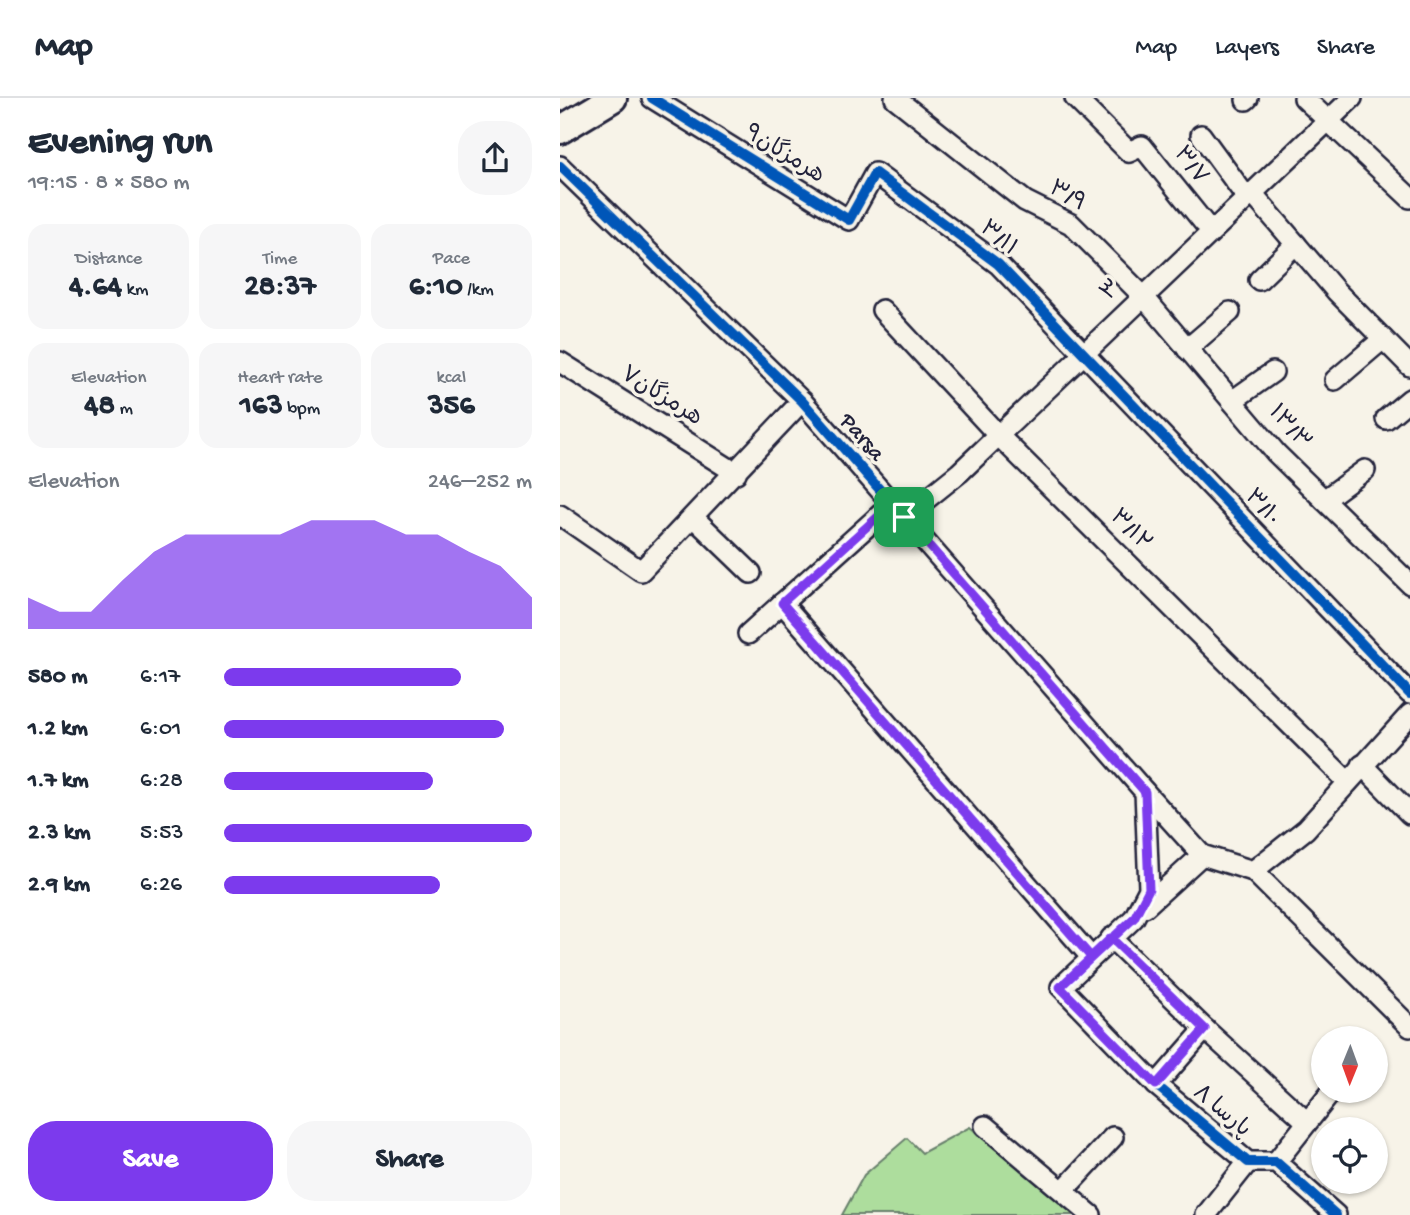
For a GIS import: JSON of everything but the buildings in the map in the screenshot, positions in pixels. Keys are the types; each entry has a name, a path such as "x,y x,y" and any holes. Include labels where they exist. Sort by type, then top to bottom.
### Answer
{"street":[{"path":"560,130 613,98"},
{"name":"هرمزگان۹","path":"652,98 849,220 875,173"},
{"name":"۳/۹","path":"895,98 1025,201 1071,224 1143,296"},
{"name":"۳/۷","path":"1075,98 1129,152 1142,146 1204,223"},
{"path":"1304,98 1410,198"},
{"name":"۳","path":"748,634 782,603 898,511 959,473 1352,98"},
{"path":"1201,135 1249,196 1410,366"},
{"name":"Parsa","path":"560,166 802,401 1202,855"},
{"name":"۳/۱۱","path":"875,173 999,264 1084,352"},
{"path":"1259,280 1296,244"},
{"name":"۱۳/۳","path":"1143,296 1276,453 1407,576"},
{"name":"۳/۱۲","path":"882,310 998,435 1348,782"},
{"path":"1187,349 1230,312"},
{"path":"1335,380 1383,339"},
{"name":"۳/۱۰","path":"1084,352 1410,694"},
{"name":"هرمزگان۷","path":"560,362 736,473"},
{"path":"1232,401 1273,372"},
{"path":"1386,419 1410,399"},
{"path":"560,515 641,571 802,401"},
{"path":"1324,500 1365,470"},
{"path":"693,517 751,573"},
{"path":"782,603 1091,957 1202,855 1253,871 1410,1027"},
{"path":"1253,871 1306,828 1410,713"},
{"path":"1362,765 1410,814"},
{"path":"1134,918 1149,889 1145,792"},
{"path":"1111,938 1307,1122"},
{"name":"۸ پارسا","path":"1091,957 1060,987 1156,1085 1248,1162 1276,1162"},
{"path":"1156,1085 1205,1029"},
{"path":"1323,1103 1276,1162 1336,1215"},
{"path":"985,1126 1091,1215"},
{"path":"1063,1191 1113,1137"},
{"path":"1206,1215 1248,1162"}],"green space":[{"path":"970,1127 1074,1215 842,1215 864,1175 907,1138 922,1153"}],"cycle path":[{"path":"652,98 849,220 875,173 998,264 1410,694"},
{"path":"560,166 802,401 1145,792 1149,889 1134,918 1061,987 1156,1085 1248,1162 1276,1162 1336,1215"}],"route":[{"path":"904,517 892,504 782,603 1091,957 1111,938 1205,1029 1156,1085 1060,987 1111,938 1134,918 1149,889 1145,792 904,517"}]}
